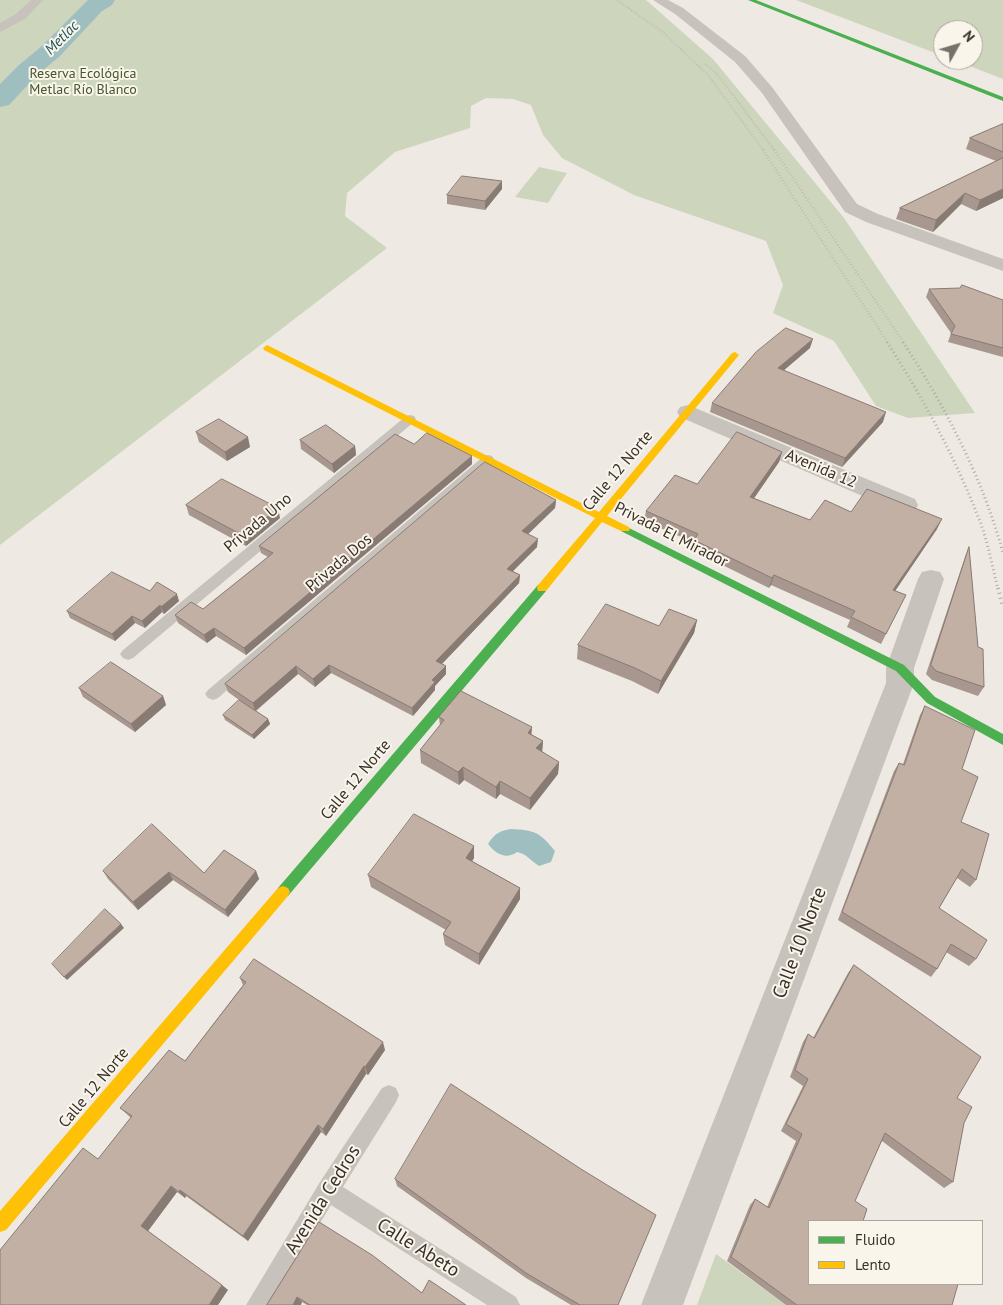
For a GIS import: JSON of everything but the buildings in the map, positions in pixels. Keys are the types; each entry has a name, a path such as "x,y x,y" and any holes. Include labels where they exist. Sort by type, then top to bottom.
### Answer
{"main road":[{"path":"751,0 1003,98"},
{"path":"773,0 1003,88"},
{"name":"Privada El Mirador","path":"267,348 900,668"},
{"name":"Calle 12 Norte","path":"0,1224 600,518 735,355"},
{"path":"900,668 930,700 1003,740"}],"street":[{"path":"0,28 19,18 32,8 37,0"},
{"path":"659,0 679,12 740,59 767,90 851,208 872,218 1003,265"},
{"name":"Avenida 12","path":"688,412 926,514"},
{"name":"Calle 10 Norte","path":"662,1305 900,682 900,668 931,579"}],"lane":[{"name":"Privada Uno","path":"128,654 410,419"},
{"name":"Privada Dos","path":"213,694 488,459"},
{"name":"Avenida Cedros","path":"258,1305 389,1095"},
{"name":"Calle Abeto","path":"328,1190 508,1305"}],"green space":[{"name":"Reserva Ecológica Metlac Río Blanco","path":"0,0 646,0 713,59 844,218 975,413 908,418 876,406 834,341 773,313 783,285 766,241 634,195 562,158 543,135 531,105 513,99 486,98 471,106 470,128 395,152 347,193 345,216 387,248 0,545"},
{"path":"796,0 1003,0 1003,79 980,70 983,70 983,20 933,20 933,52"},
{"path":"539,167 567,173 548,203 515,197"},
{"path":"716,1254 786,1305 697,1305"}],"water":[{"path":"511,829 531,831 541,836 555,851 551,862 539,866 517,852 505,856 494,851 488,844 492,838 503,831"}],"waterway":[{"name":"Metlac","path":"0,99 28,70 51,51 94,6 104,0"}],"railway":[{"path":"617,0 664,33 708,75 764,151"},
{"path":"705,64 717,74 775,151"},
{"path":"763,150 888,343"},
{"path":"774,150 904,343"},
{"path":"887,342 926,406 960,473 982,527 998,589"},
{"path":"903,342 948,417 974,471 995,525 1003,553"},
{"path":"998,588 1003,607"}],"traffic: fast":[{"path":"751,0 1003,99"},
{"path":"625,529 900,668 931,700 1003,740"},
{"path":"283,892 542,588"}],"traffic: slow":[{"path":"267,348 625,529"},
{"path":"542,588 735,355"},
{"path":"0,1224 283,892"}]}
